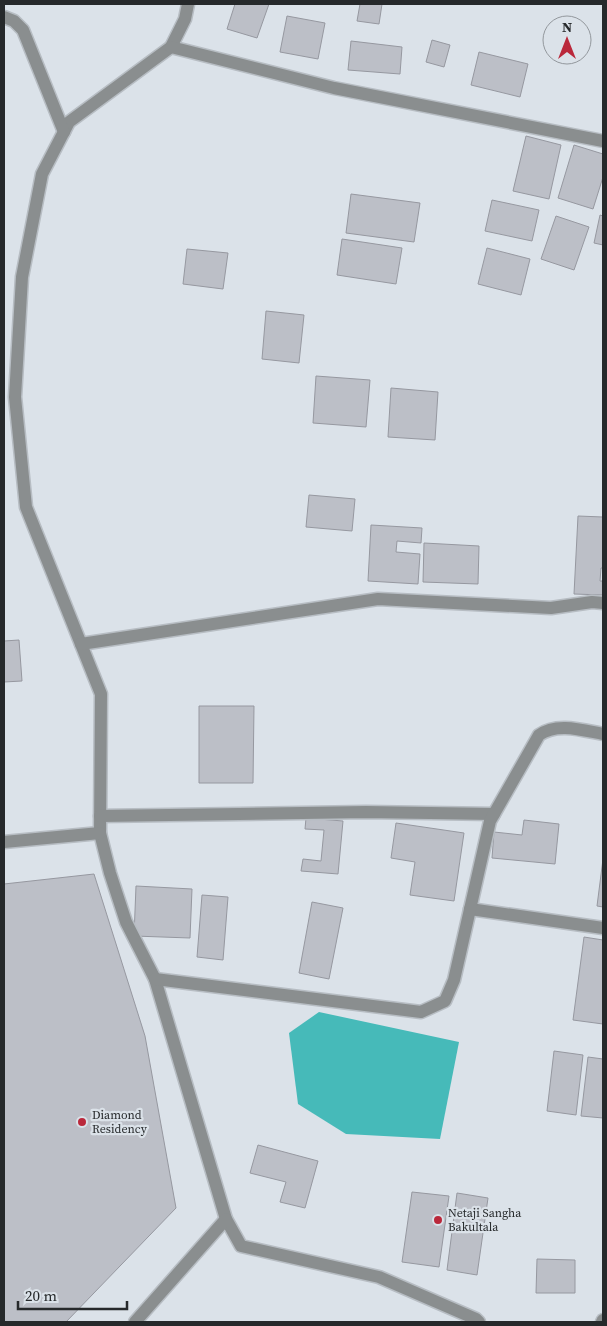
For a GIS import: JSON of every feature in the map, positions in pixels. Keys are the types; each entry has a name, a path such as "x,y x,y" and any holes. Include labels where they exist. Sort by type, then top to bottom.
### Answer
{"street":[{"path":"188,4 185,19 171,47 69,122 42,174 22,277 15,397 26,507 101,694 100,833 126,922 155,979 226,1219 241,1246 379,1276 479,1322"},
{"path":"4,17 14,21 23,30 64,132"},
{"path":"171,47 334,88 603,142"},
{"path":"81,644 378,599 551,608 592,602 603,604"},
{"path":"155,979 420,1012 445,1001 454,980 490,821 539,735 548,728 563,728 603,734"},
{"path":"100,816 366,812 494,814"},
{"path":"4,842 100,833"},
{"path":"470,909 603,928"},
{"path":"135,1322 226,1219"}],"water":[{"path":"319,1012 459,1042 440,1139 346,1134 298,1104 289,1033"}],"building":[{"path":"235,4 269,4 257,38 227,29"},
{"path":"360,4 382,4 379,24 357,21"},
{"path":"287,16 325,23 318,59 280,52"},
{"path":"432,40 450,45 444,67 426,62"},
{"path":"351,41 402,47 400,74 348,70"},
{"path":"479,52 528,64 520,97 471,85"},
{"path":"526,136 561,145 549,199 513,191"},
{"path":"574,145 603,154 603,177 593,209 558,198"},
{"path":"351,194 420,203 414,242 346,233"},
{"path":"492,200 539,210 532,241 485,231"},
{"path":"600,215 603,216 603,245 594,243"},
{"path":"556,216 589,227 574,270 541,259"},
{"path":"342,239 402,248 396,284 337,275"},
{"path":"487,248 530,259 521,295 478,284"},
{"path":"187,249 228,253 223,289 183,284"},
{"path":"266,311 304,315 299,363 262,359"},
{"path":"316,376 370,380 366,427 313,423"},
{"path":"391,388 438,392 435,440 388,437"},
{"path":"309,495 355,499 352,531 306,527"},
{"path":"578,516 603,517 603,568 601,568 600,581 603,581 603,595 574,594"},
{"path":"371,525 422,528 421,543 397,541 396,552 420,554 418,584 368,581"},
{"path":"424,543 479,546 478,584 423,582"},
{"path":"19,640 22,681 4,682 4,641"},
{"path":"199,706 254,706 253,783 199,783"},
{"path":"306,818 343,821 338,874 301,871 303,859 321,861 324,830 305,829"},
{"path":"524,820 559,824 555,864 492,858 494,832 522,835"},
{"path":"396,823 464,833 454,901 410,895 415,862 391,858"},
{"path":"603,859 603,907 597,906"},
{"name":"Diamond Residency","path":"94,874 145,1036 176,1208 66,1322 4,1322 4,884"},
{"path":"136,886 192,889 190,938 134,936"},
{"path":"202,895 228,897 223,960 197,957"},
{"path":"312,902 343,908 329,979 299,973"},
{"path":"584,937 603,940 603,1024 573,1020"},
{"path":"554,1051 583,1055 576,1115 547,1111"},
{"path":"588,1057 603,1059 603,1118 581,1116"},
{"path":"258,1145 318,1161 305,1208 280,1202 286,1182 250,1173"},
{"path":"412,1192 449,1196 439,1267 402,1262"},
{"path":"457,1193 488,1198 477,1275 447,1270"},
{"path":"537,1259 575,1260 575,1293 536,1293"}],"place":[{"name":"Diamond Residency","path":"82,1122"},
{"name":"Netaji Sangha Bakultala","path":"438,1220"}]}
